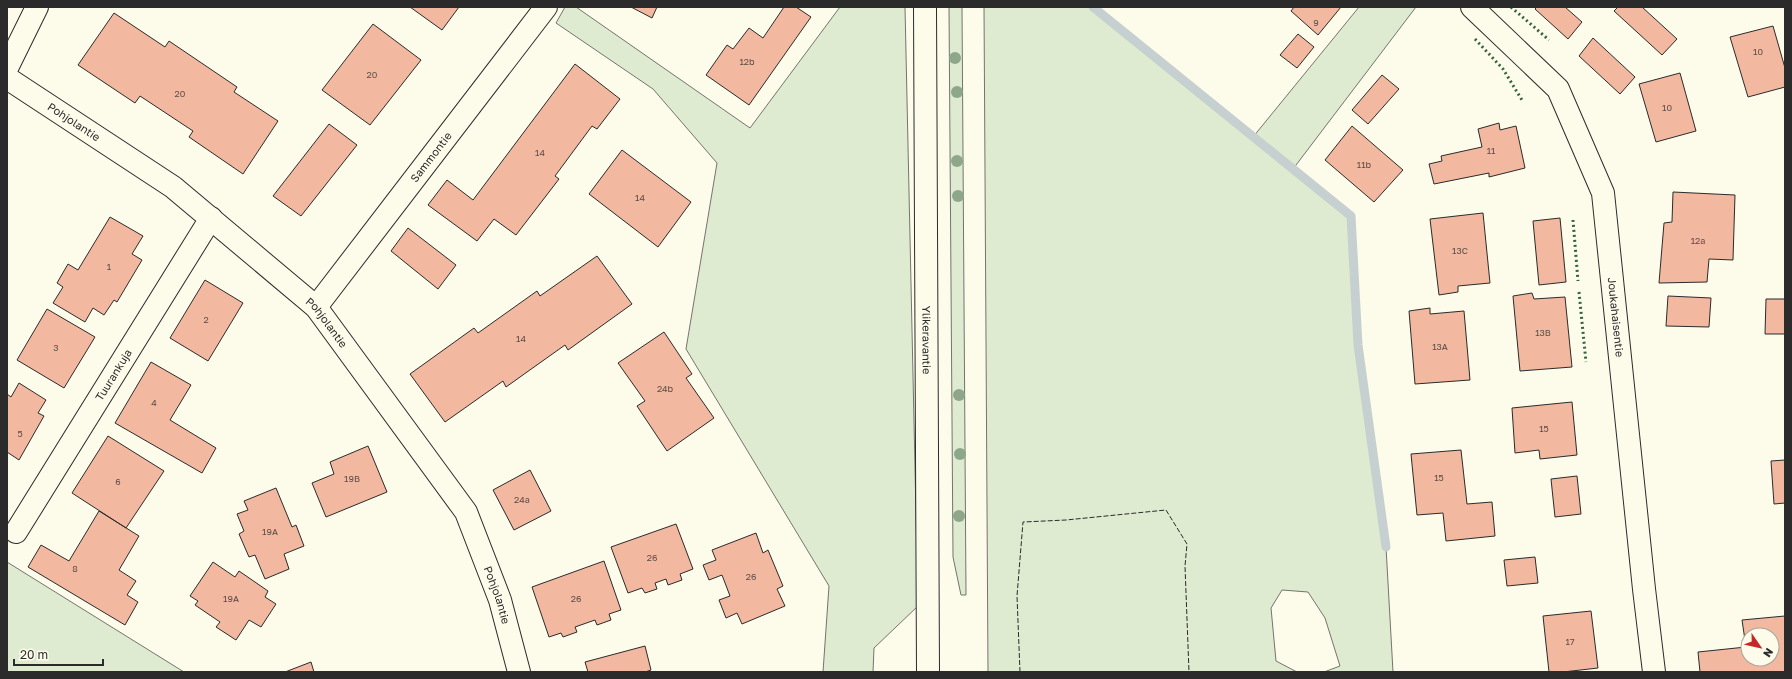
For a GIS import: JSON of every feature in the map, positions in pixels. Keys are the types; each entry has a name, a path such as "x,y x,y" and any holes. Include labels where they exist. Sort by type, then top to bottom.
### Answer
{"street":[{"path":"7,68 37,7"},
{"name":"Sammontie","path":"316,307 546,7"},
{"name":"Ylikeravantie","path":"925,7 928,672"},
{"name":"Joukahaisentie","path":"1472,7 1558,89 1603,193 1654,672"},
{"name":"Pohjolantie","path":"7,78 173,187 316,307 466,512 500,600 519,672"},
{"name":"Tuurankuja","path":"16,532 211,218"}],"green space":[{"path":"565,7 576,7 750,128 840,7 905,7 918,606 874,648 873,672 823,672 829,586 686,349 717,163 653,89 556,23"},
{"path":"949,7 962,7 966,595 961,595 953,557"},
{"path":"984,7 1093,7 1253,137 1359,7 1416,7 1293,169 1351,216 1358,345 1386,547 1393,672 1324,672 1340,666 1325,618 1308,592 1282,590 1271,608 1276,661 1297,672 988,672"},
{"path":"7,562 184,672 7,672"}],"building":[{"path":"410,7 459,7 442,30"},
{"path":"631,7 657,7 652,18"},
{"path":"784,7 796,7 811,17 749,105 706,75 727,45 733,49 749,28 763,38"},
{"path":"1294,7 1341,7 1318,35 1291,11"},
{"path":"1537,7 1565,7 1582,22 1568,39 1535,9"},
{"path":"1618,7 1642,7 1677,39 1662,55 1614,11"},
{"path":"114,13 165,47 169,41 237,87 234,92 278,121 243,174 189,137 193,131 140,96 135,103 78,65"},
{"path":"373,24 421,60 370,125 322,90"},
{"path":"1773,26 1785,68 1785,87 1748,97 1730,37"},
{"path":"1298,34 1314,47 1297,68 1280,55"},
{"path":"1593,38 1635,77 1620,94 1579,56"},
{"path":"575,64 620,99 597,129 592,126 555,176 559,179 516,235 494,219 477,241 428,205 447,180 473,200"},
{"path":"1680,73 1696,131 1656,142 1639,84"},
{"path":"1382,75 1399,89 1368,124 1352,110"},
{"path":"1499,123 1500,130 1516,126 1525,168 1489,177 1489,173 1434,184 1429,164 1442,161 1441,156 1482,147 1478,129"},
{"path":"329,124 357,145 301,216 273,196"},
{"path":"1352,126 1403,170 1374,202 1325,160"},
{"path":"622,150 691,202 658,247 589,194"},
{"path":"1673,192 1735,195 1733,260 1709,259 1707,282 1659,283 1664,223 1672,222"},
{"path":"1483,213 1490,283 1458,286 1458,292 1439,295 1430,219"},
{"path":"110,217 143,236 132,254 142,260 117,302 114,300 104,315 93,308 85,322 53,303 63,287 57,283 68,264 78,270"},
{"path":"1560,218 1566,282 1539,285 1533,221"},
{"path":"408,228 456,265 438,289 391,251"},
{"path":"597,256 632,304 568,350 565,345 506,387 503,381 445,422 410,374 474,328 478,333 537,291 540,296"},
{"path":"205,280 243,303 208,361 170,338"},
{"path":"1532,293 1534,299 1565,297 1572,367 1520,371 1513,296"},
{"path":"1668,296 1711,298 1709,327 1666,326"},
{"path":"1766,299 1785,299 1785,334 1765,334"},
{"path":"1430,308 1430,314 1464,311 1470,380 1415,384 1409,311"},
{"path":"47,309 95,337 64,388 17,360"},
{"path":"664,332 692,374 686,378 714,418 667,451 637,406 645,401 618,363"},
{"path":"151,362 191,385 170,420 216,448 202,473 115,423"},
{"path":"19,383 46,400 38,413 44,416 19,460 7,452 7,394 11,397"},
{"path":"1572,402 1577,455 1540,459 1539,450 1515,453 1512,408"},
{"path":"108,436 164,471 126,528 72,493"},
{"path":"368,446 387,492 326,517 312,483 334,474 330,462"},
{"path":"1461,450 1467,504 1492,502 1495,536 1446,541 1443,513 1417,515 1411,454"},
{"path":"1785,460 1785,503 1774,504 1771,461"},
{"path":"530,470 551,511 514,530 493,490"},
{"path":"1577,476 1581,514 1555,517 1551,479"},
{"path":"276,488 292,527 296,525 304,546 284,554 289,569 265,579 255,555 249,557 239,534 244,531 237,514 248,510 244,501"},
{"path":"99,511 139,536 119,570 136,581 127,595 138,602 125,625 28,567 41,545 69,561"},
{"path":"676,524 693,569 680,574 682,580 668,585 666,579 655,583 657,589 645,593 642,588 628,593 611,547"},
{"path":"756,533 763,553 768,550 783,586 777,589 785,606 742,624 737,613 726,618 719,600 730,596 722,575 709,580 703,565 716,560 712,550"},
{"path":"1535,557 1538,583 1507,586 1504,560"},
{"path":"604,561 621,610 609,614 611,620 597,625 595,620 575,627 577,632 563,637 561,633 549,637 532,587"},
{"path":"213,562 235,577 239,571 268,591 265,597 276,604 261,627 249,620 236,640 216,627 220,622 195,605 198,601 190,596"},
{"path":"1591,611 1598,668 1549,672 1543,616"},
{"path":"1785,616 1785,672 1700,672 1698,652 1740,648 1740,667 1780,667 1780,627 1743,627 1742,620"},
{"path":"645,646 651,670 645,672 588,672 585,662"},
{"path":"311,662 314,672 285,672"}],"waterway":[{"path":"1093,7 1351,216 1358,345 1386,547"}],"hedge":[{"path":"1511,7 1549,40"},
{"path":"1475,39 1503,69 1522,100"},
{"path":"1573,220 1578,281"},
{"path":"1579,292 1586,362"}],"fence":[{"path":"1020,672 1017,596 1023,522 1066,520 1166,510 1187,544 1185,566 1189,672"}]}
